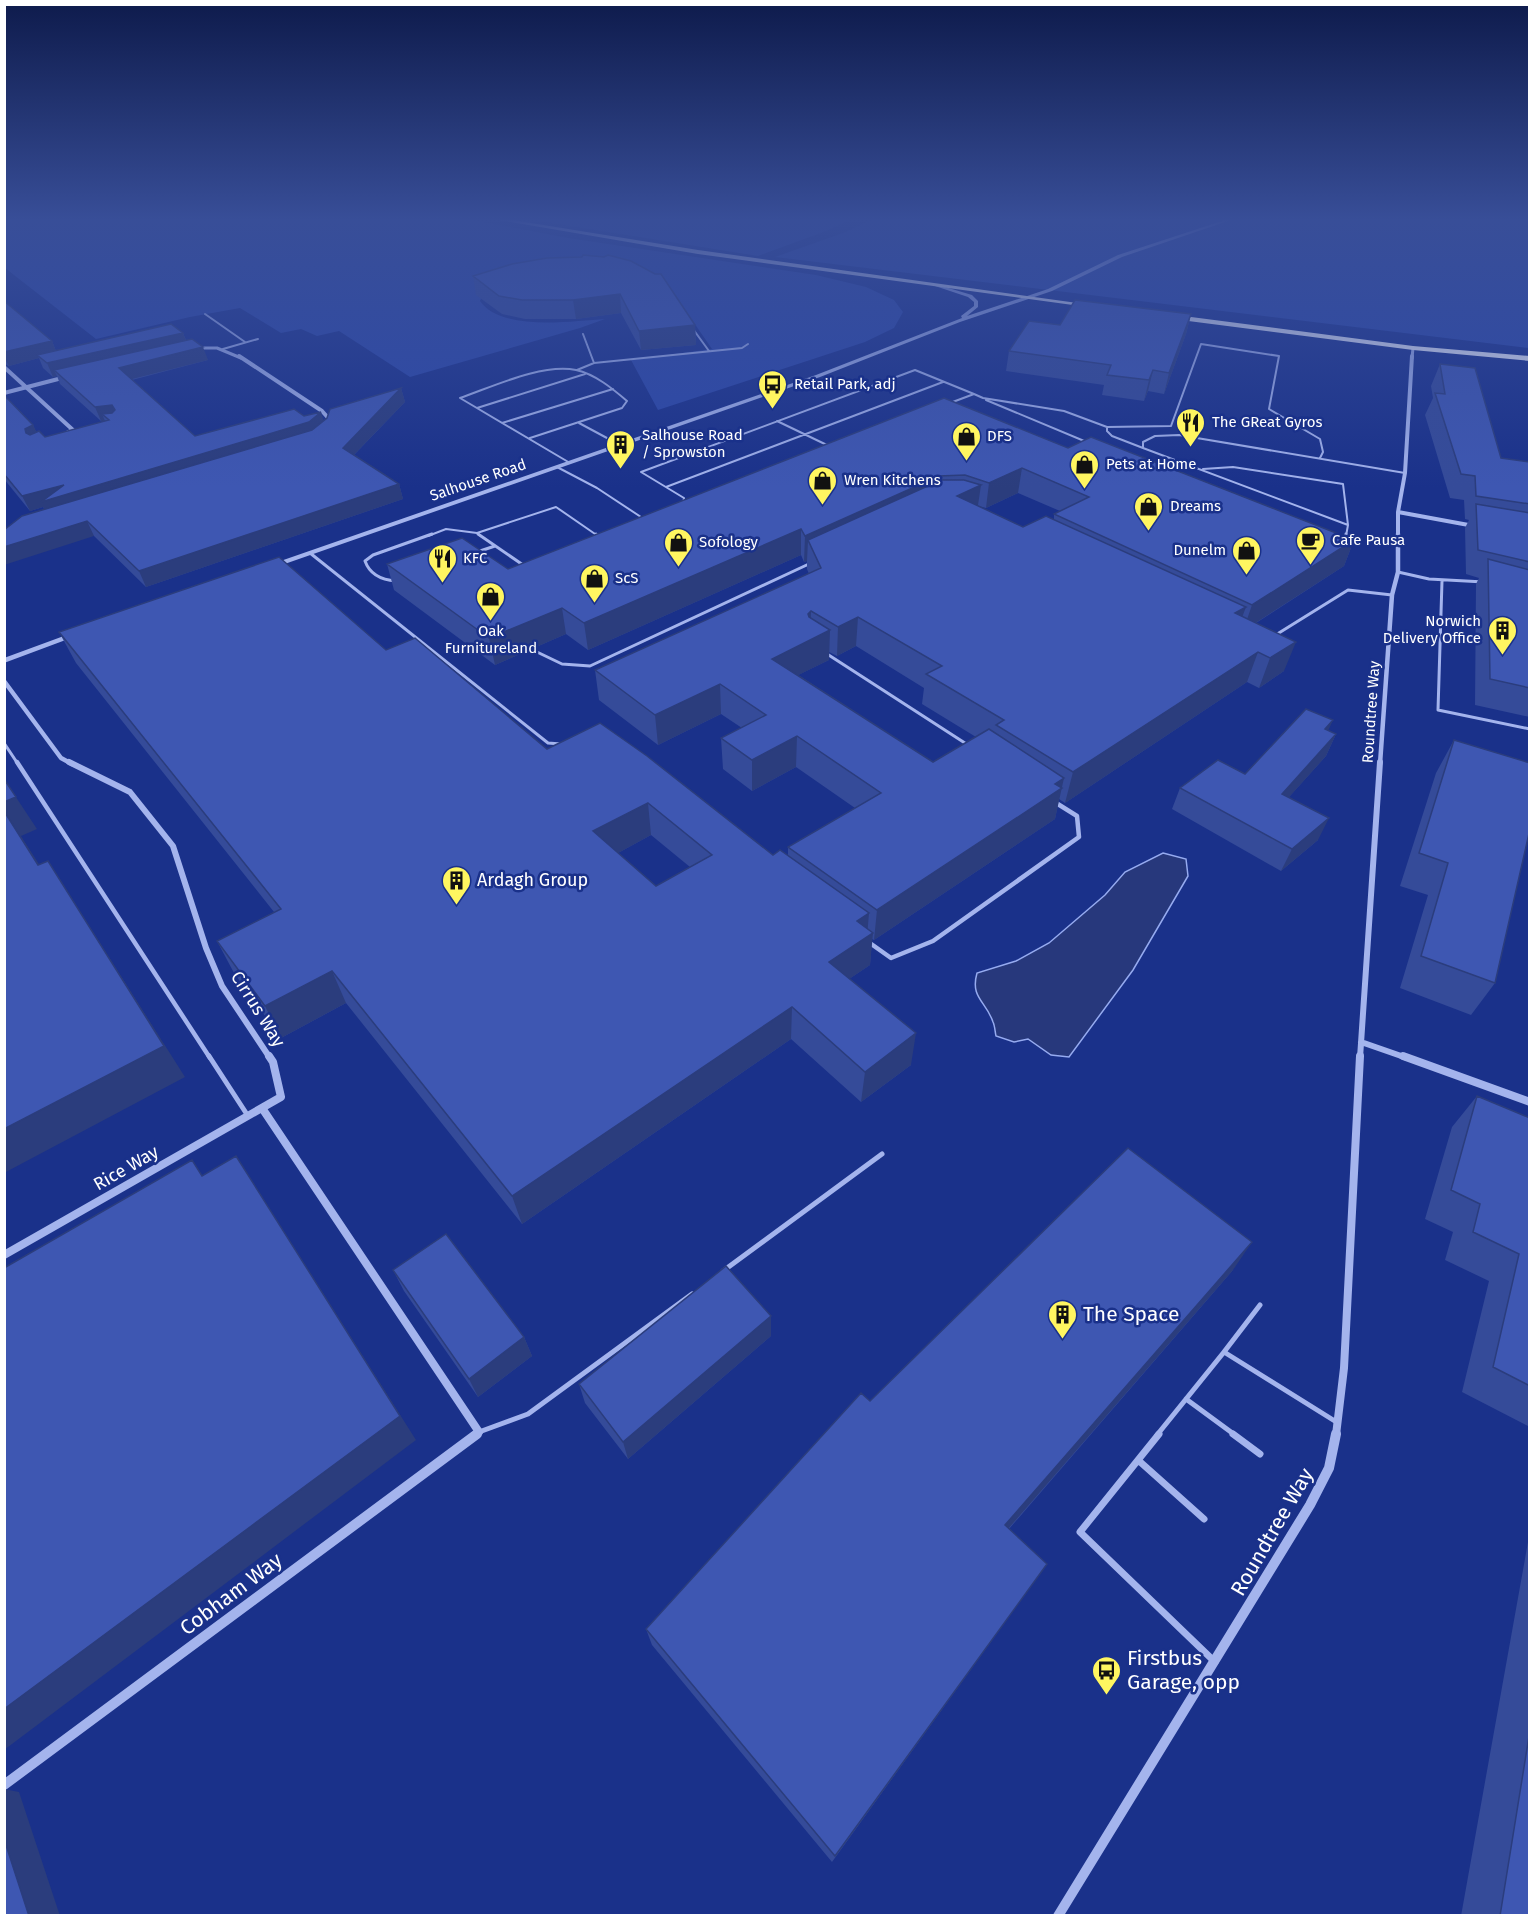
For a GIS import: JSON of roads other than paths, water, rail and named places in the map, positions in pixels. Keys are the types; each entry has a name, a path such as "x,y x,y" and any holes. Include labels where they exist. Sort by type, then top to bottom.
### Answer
{"highway":[{"path":"1163,315 1413,348 1530,359"}],"street":[{"path":"958,321 973,309"},
{"name":"Salhouse Road","path":"265,568 818,376 996,309"},
{"path":"191,348 223,350 235,354 322,411 331,420 331,426"},
{"name":"Roundtree Way","path":"1058,1916 1310,1505 1329,1468 1338,1423 1344,1368 1361,1042 1392,595 1398,572 1398,513 1405,473 1413,348"},
{"path":"4,367 73,430"},
{"path":"4,393 70,377"},
{"path":"65,433 83,429"},
{"path":"1398,513 1486,528"},
{"path":"4,661 86,632"},
{"name":"Cirrus Way","path":"4,681 61,758 130,792 173,846 222,986 273,1062 281,1097 262,1108"},
{"path":"1361,1042 1530,1102"},
{"path":"262,1108 479,1432"},
{"name":"Rice Way","path":"4,1255 262,1108"},
{"name":"Cobham Way","path":"4,1785 479,1432"}],"lane":[{"path":"205,314 245,342"},
{"path":"693,328 709,351"},
{"path":"583,334 594,363"},
{"path":"223,350 258,339"},
{"path":"570,463 460,398 549,370 577,370 594,363 742,348 748,344"},
{"path":"1172,426 1201,344 1279,356 1269,409 1320,439 1323,453 1320,458"},
{"path":"530,438 622,408 627,401 613,389 577,370"},
{"path":"680,507 684,503 684,498 641,472 915,370 1093,446"},
{"path":"477,408 585,374"},
{"path":"666,487 943,382"},
{"path":"502,423 613,389"},
{"path":"941,406 974,394"},
{"path":"983,398 1064,411 1107,427 1172,426"},
{"path":"776,421 834,449 826,452"},
{"path":"579,423 620,445"},
{"path":"1172,426 1179,435"},
{"path":"1107,427 1107,431 1112,436 1348,525"},
{"path":"1143,448 1145,440 1153,436 1179,435 1405,473"},
{"path":"1173,474 1190,465"},
{"path":"557,467 597,488 644,519"},
{"path":"1200,469 1233,467 1343,484 1348,525 1344,552"},
{"path":"477,533 556,507 602,538 592,542"},
{"path":"635,524 653,517"},
{"path":"407,578 395,581 382,579 366,566 365,561 373,555 442,530 455,529 477,533 526,568"},
{"path":"473,554 495,546"},
{"path":"310,553 548,743 570,745"},
{"path":"537,652 550,662 567,667 590,666 817,560"},
{"path":"274,565 282,571"},
{"path":"1398,572 1443,581 1467,578 1489,583"},
{"path":"1443,581 1438,710 1530,729"},
{"path":"1271,638 1348,590 1392,595"},
{"path":"821,650 969,746"},
{"path":"4,743 248,1116"},
{"path":"862,937 891,958 933,941 1079,837 1077,816 1048,797"},
{"path":"720,1273 882,1154"},
{"path":"479,1432 528,1414 701,1287"},
{"path":"1215,1662 1080,1532 1260,1305"},
{"path":"1224,1352 1338,1423"},
{"path":"1186,1399 1260,1454"},
{"path":"1138,1460 1204,1519"}],"place":[{"name":"Retail Park, adj","path":"773,410"},
{"name":"The GReat Gyros","path":"1191,448"},
{"name":"DFS","path":"966,462"},
{"name":"Salhouse Road / Sprowston","path":"621,470"},
{"name":"Pets at Home","path":"1085,490"},
{"name":"Wren Kitchens","path":"823,506"},
{"name":"Dreams","path":"1149,532"},
{"name":"Cafe Pausa","path":"1311,566"},
{"name":"Sofology","path":"678,568"},
{"name":"Dunelm","path":"1247,576"},
{"name":"KFC","path":"442,584"},
{"name":"ScS","path":"594,604"},
{"name":"Oak Furnitureland","path":"491,622"},
{"name":"Norwich Delivery Office","path":"1502,656"},
{"name":"Ardagh Group","path":"456,906"},
{"name":"The Space","path":"1062,1340"},
{"name":"Firstbus Garage, opp","path":"1106,1696"}]}
